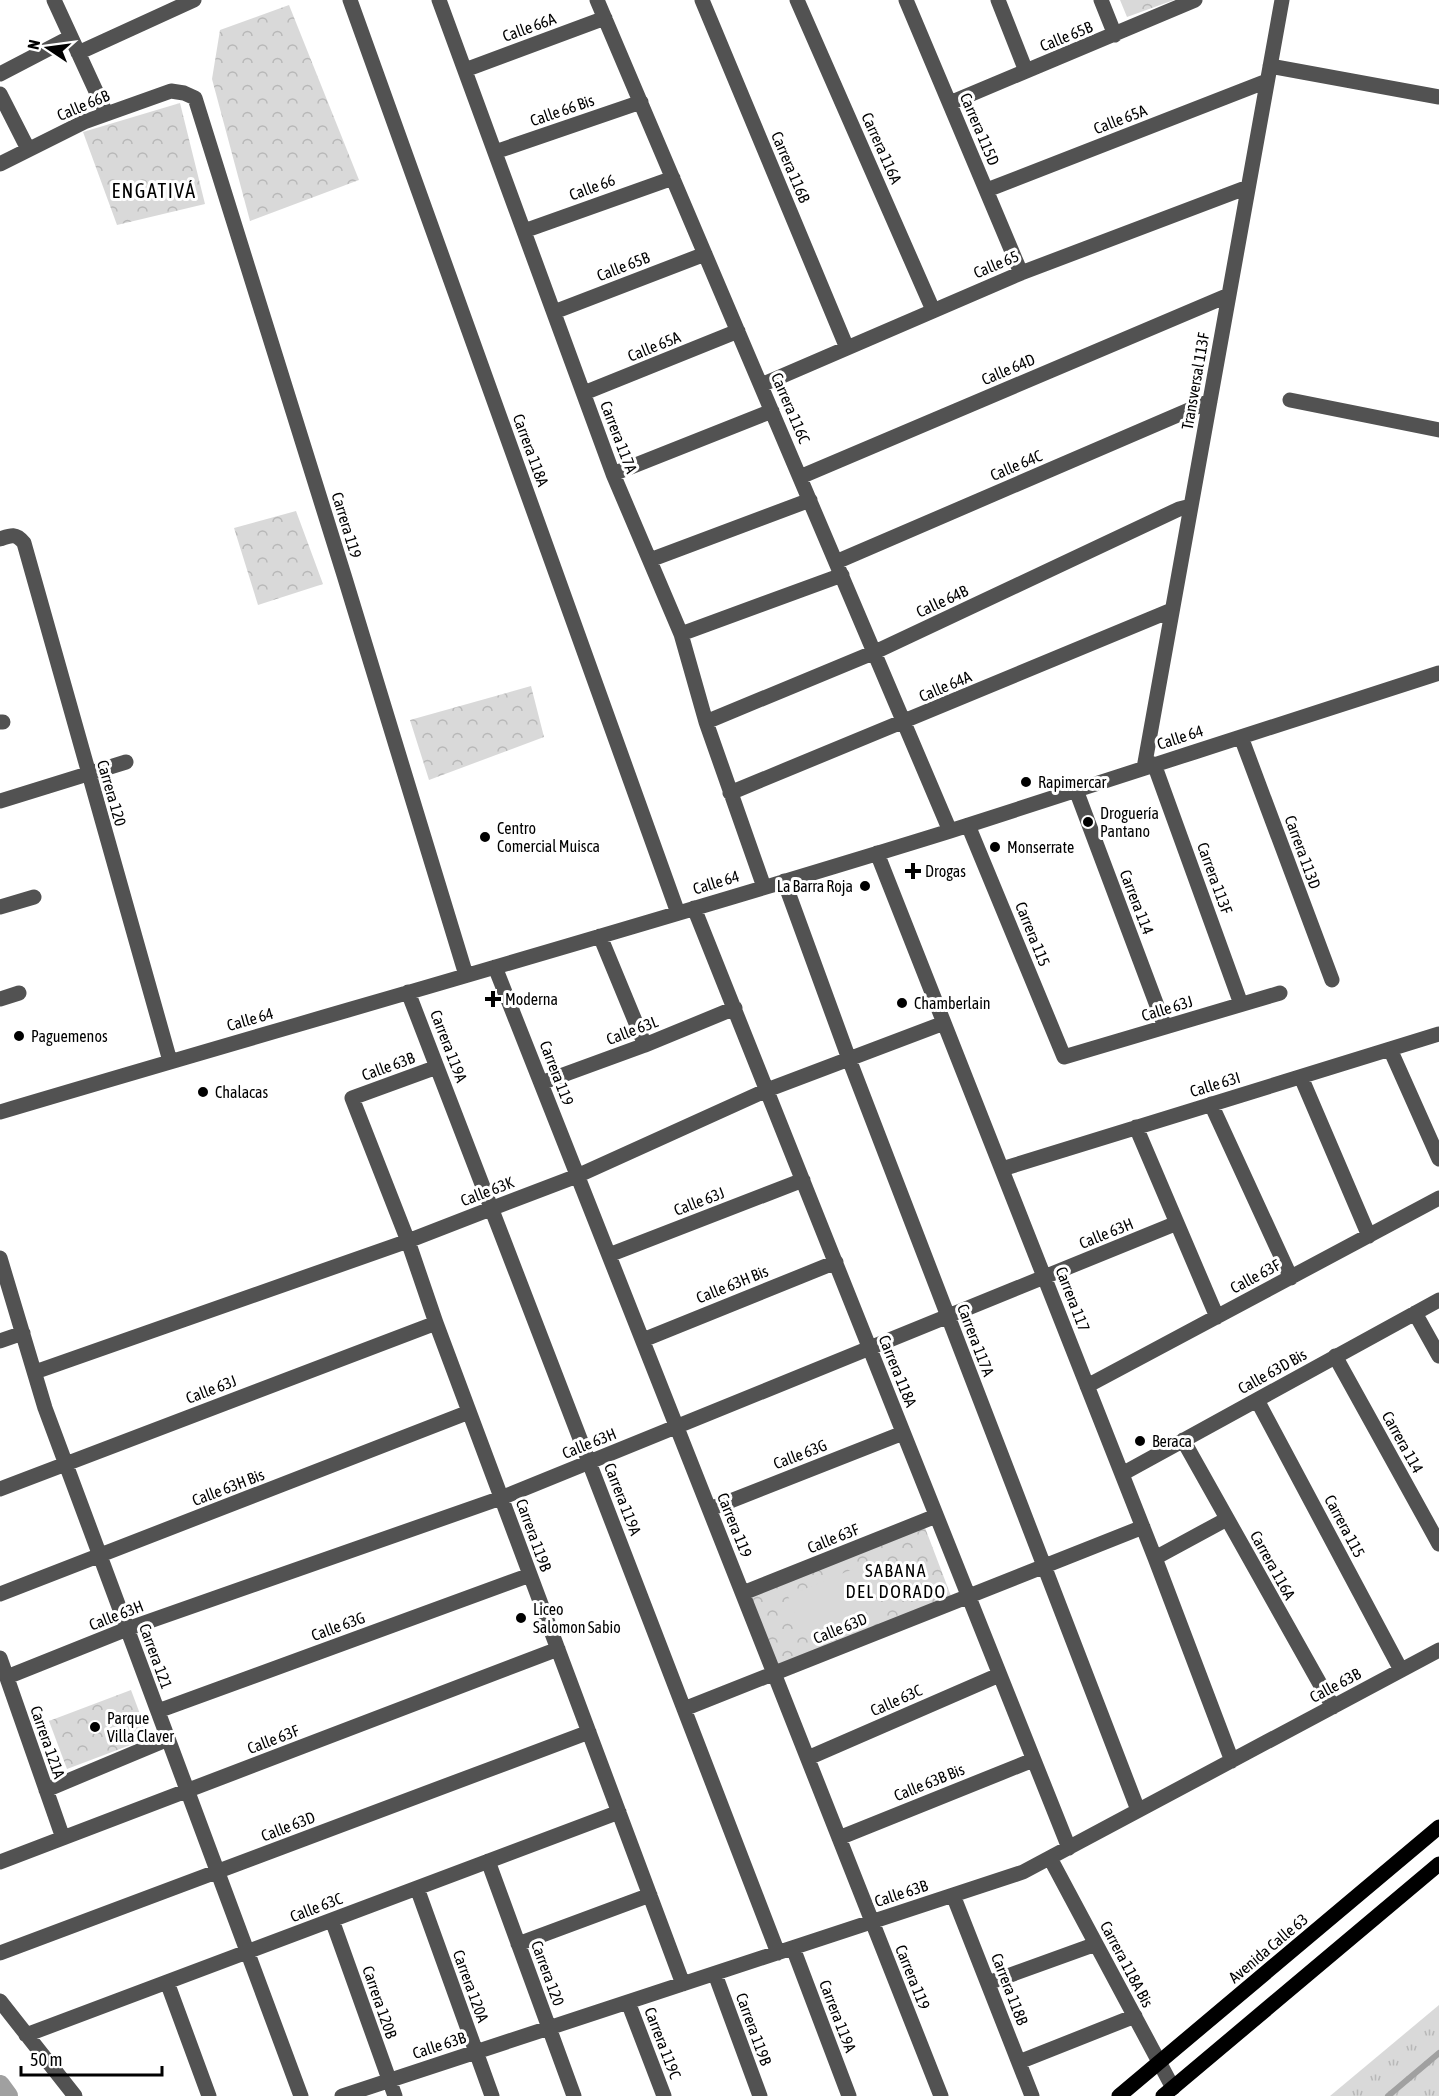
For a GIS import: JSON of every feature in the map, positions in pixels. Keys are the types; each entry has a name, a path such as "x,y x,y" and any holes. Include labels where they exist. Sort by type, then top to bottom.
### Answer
{"main road":[{"name":"Avenida Calle 63","path":"1119,2096 1439,1827"},
{"path":"1168,2092 1439,1864"}],"street":[{"path":"54,0 106,113"},
{"path":"78,53 161,7 194,0"},
{"name":"Carrera 118A","path":"350,0 678,913"},
{"name":"Carrera 117A","path":"439,0 613,474 681,634 706,722 764,887"},
{"name":"Carrera 116C","path":"597,0 950,831"},
{"name":"Carrera 116B","path":"702,0 847,348"},
{"name":"Carrera 116A","path":"797,0 933,310"},
{"name":"Carrera 115D","path":"906,0 1021,273"},
{"path":"998,0 1026,71"},
{"path":"1101,0 1115,35"},
{"name":"Calle 65B","path":"950,103 1195,0"},
{"name":"Transversal 113F","path":"1149,766 1172,610 1281,0"},
{"name":"Calle 66A","path":"465,70 605,18"},
{"path":"0,74 72,38"},
{"path":"1268,74 1439,97"},
{"name":"Calle 65A","path":"987,190 1268,74"},
{"name":"Calle 66B","path":"0,164 28,148 106,113 171,91 184,93"},
{"name":"Carrera 119","path":"184,93 195,98 466,975"},
{"path":"0,94 28,148"},
{"name":"Calle 66 Bis","path":"495,152 641,102"},
{"name":"Calle 66","path":"524,231 673,178"},
{"name":"Calle 65","path":"761,385 1021,273 1248,187"},
{"name":"Calle 65B","path":"554,312 705,254"},
{"name":"Calle 64D","path":"800,477 1229,295"},
{"name":"Calle 65A","path":"584,393 738,332"},
{"path":"1290,400 1439,430"},
{"name":"Calle 64C","path":"681,634 839,568 1210,401"},
{"path":"613,474 772,411"},
{"path":"650,560 810,500"},
{"name":"Calle 64B","path":"706,722 875,652 1169,514 1191,506"},
{"name":"Carrera 120","path":"0,539 12,535 19,536 24,543 170,1061"},
{"name":"Calle 64A","path":"730,794 1172,610"},
{"name":"Calle 64","path":"0,1112 878,853 1439,673"},
{"name":"Carrera 113D","path":"1241,737 1332,980"},
{"path":"0,801 126,762"},
{"name":"Carrera 113F","path":"1149,766 1241,1004"},
{"name":"Carrera 114","path":"1076,790 1165,1028"},
{"name":"Carrera 115","path":"968,825 1064,1057"},
{"name":"Carrera 117","path":"878,853 1122,1473 1232,1761"},
{"name":"Carrera 117A","path":"784,881 849,1059 1138,1810"},
{"path":"0,907 34,897"},
{"name":"Carrera 118A","path":"694,908 1069,1848"},
{"path":"600,936 645,1045"},
{"name":"Carrera 119","path":"495,967 941,2096"},
{"name":"Carrera 119A","path":"408,992 778,1953"},
{"path":"0,999 19,993"},
{"name":"Calle 63J","path":"1064,1057 1280,993"},
{"name":"Calle 63L","path":"541,1083 645,1045 735,1008"},
{"name":"Calle 63K","path":"35,1372 408,1241 577,1176 767,1090 944,1023"},
{"name":"Calle 63I","path":"1002,1169 1439,1034"},
{"path":"1390,1049 1439,1159"},
{"name":"Calle 63B","path":"352,1098 437,1067"},
{"path":"1301,1077 1369,1236"},
{"name":"Carrera 119B","path":"352,1098 408,1241 469,1413 683,1984"},
{"path":"1211,1104 1291,1278"},
{"path":"1136,1127 1217,1317"},
{"name":"Calle 63J","path":"609,1255 802,1180"},
{"name":"Calle 63F","path":"1087,1386 1439,1198"},
{"name":"Calle 63H","path":"7,1677 127,1629 501,1498 1177,1223"},
{"name":"Carrera 121","path":"0,1258 45,1408 301,2096"},
{"name":"Calle 63H Bis","path":"643,1340 836,1262"},
{"name":"Calle 63D Bis","path":"1122,1473 1439,1300"},
{"path":"1415,1313 1439,1356"},
{"name":"Calle 63J","path":"0,1489 436,1323"},
{"path":"0,1341 22,1333"},
{"name":"Carrera 114","path":"1335,1356 1439,1544"},
{"name":"Carrera 115","path":"1257,1400 1401,1670"},
{"name":"Calle 63H Bis","path":"0,1594 469,1413"},
{"name":"Calle 63G","path":"710,1509 903,1433"},
{"name":"Carrera 116A","path":"1183,1440 1333,1707"},
{"name":"Calle 63F","path":"743,1593 936,1516"},
{"path":"1155,1558 1227,1519"},
{"name":"Calle 63D","path":"684,1708 775,1674 968,1595 1044,1568 1143,1527"},
{"name":"Calle 63G","path":"158,1711 530,1575"},
{"name":"Calle 63F","path":"0,1862 558,1650"},
{"name":"Calle 63B","path":"342,2096 1023,1872 1439,1650"},
{"name":"Carrera 121A","path":"0,1658 63,1838"},
{"name":"Calle 63C","path":"808,1758 999,1675"},
{"name":"Calle 63D","path":"0,1953 589,1732"},
{"path":"46,1790 168,1739"},
{"name":"Calle 63B Bis","path":"839,1838 1033,1760"},
{"name":"Calle 63C","path":"26,2035 619,1812"},
{"name":"Carrera 118A Bis","path":"1050,1858 1159,2063 1168,2092"},
{"name":"Carrera 120","path":"488,1861 574,2096"},
{"name":"Carrera 120A","path":"417,1888 492,2096"},
{"path":"518,1944 650,1895"},
{"name":"Carrera 118B","path":"954,1895 1032,2096"},
{"name":"Carrera 120B","path":"332,1920 395,2096"},
{"path":"988,1983 1096,1944"},
{"name":"Carrera 119A","path":"793,1948 849,2096"},
{"name":"Carrera 119B","path":"715,1974 760,2096"},
{"path":"167,1982 209,2096"},
{"path":"0,2001 75,2096"},
{"name":"Carrera 119C","path":"628,2002 664,2096"},
{"path":"1019,2062 1134,2016"}],"green space":[{"path":"1120,0 1174,0 1127,17"},
{"path":"289,5 359,180 250,221 212,79 220,30"},
{"path":"180,103 205,204 117,225 83,132"},
{"path":"296,511 323,584 258,605 234,528"},
{"path":"531,686 544,737 429,780 410,720"},
{"path":"924,1525 951,1596 778,1666 749,1594"},
{"path":"863,1565 879,1607 804,1637 788,1596"},
{"name":"Parque Villa Claver","path":"131,1690 149,1738 67,1769 49,1721"},
{"path":"1439,2005 1439,2096 1330,2096"}],"waterway":[{"path":"1388,2096 1439,2053"},
{"path":"0,2085 8,2096"}],"place":[{"name":"Rapimercar","path":"1026,782"},
{"name":"Droguería Pantano","path":"1088,822"},
{"name":"Centro Comercial Muisca","path":"485,837"},
{"name":"Monserrate","path":"995,847"},
{"name":"Drogas","path":"913,871"},
{"name":"La Barra Roja","path":"865,886"},
{"name":"Moderna","path":"493,999"},
{"name":"Chamberlain","path":"902,1003"},
{"name":"Paguemenos","path":"19,1036"},
{"name":"Chalacas","path":"203,1092"},
{"name":"Beraca","path":"1140,1441"},
{"name":"Liceo Salomon Sabio","path":"521,1618"},
{"name":"Parque Villa Claver","path":"95,1727"}],"district":[{"name":"ENGATIVÁ","path":"154,191"},
{"name":"SABANA DEL DORADO","path":"896,1581"}]}
